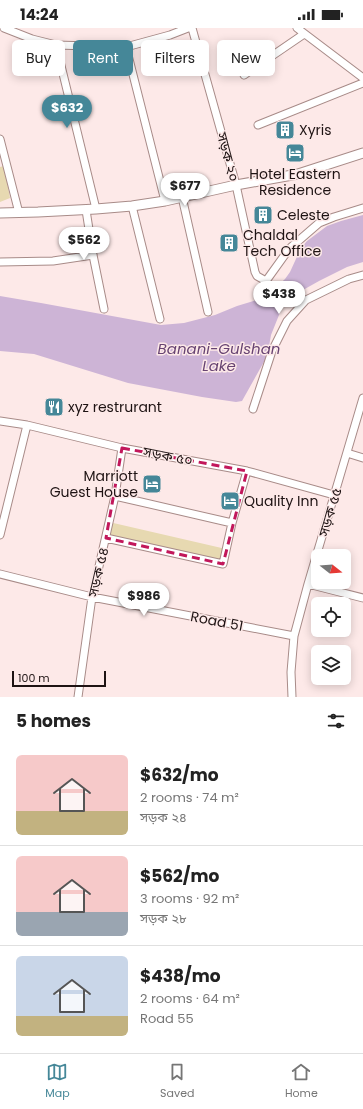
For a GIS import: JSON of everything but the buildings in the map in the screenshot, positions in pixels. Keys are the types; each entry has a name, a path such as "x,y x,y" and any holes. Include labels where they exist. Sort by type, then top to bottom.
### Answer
{"street":[{"path":"4,28 36,40"},
{"path":"133,45 170,35 188,28"},
{"name":"সড়ক ২০","path":"192,28 236,185 257,276 266,281 289,249 319,223 363,208"},
{"path":"297,28 363,78"},
{"path":"275,54 304,34"},
{"path":"133,74 165,200"},
{"path":"64,76 96,209"},
{"path":"258,125 363,83"},
{"path":"0,139 19,213"},
{"path":"0,213 86,210 132,206 298,174 363,153"},
{"path":"182,197 208,312"},
{"path":"132,206 160,320"},
{"path":"86,210 104,309"},
{"path":"0,262 53,261 93,255"},
{"path":"252,409 272,351 287,321 306,300 349,279 363,275"},
{"name":"সড়ক ৫৫","path":"292,697 291,672 294,636 363,398"},
{"name":"সড়ক ৫০","path":"0,421 122,448 247,471 334,495"},
{"path":"0,535 27,426"},
{"name":"সড়ক ৫৪","path":"78,697 92,597 115,496 122,448"},
{"path":"347,453 363,458"},
{"path":"106,538 223,564 232,523 247,471"},
{"path":"115,496 232,523"},
{"name":"Road 51","path":"0,574 92,597 294,636"},
{"path":"308,584 363,598"}],"highlighted area":[{"path":"122,448 247,471 223,564 106,538"}],"shaded area":[{"path":"4,166 10,198 0,202 0,167"},
{"path":"109,522 226,549 223,564 106,538"}],"water":[{"name":"Banani-Gulshan Lake","path":"363,215 363,262 347,267 287,299 283,305 271,335 265,360 242,401 236,402 202,397 128,383 34,354 0,351 0,296 161,325 184,323 215,315 257,300 271,292 290,272 301,248 307,241 327,226"}],"place":[{"name":"Xyris","path":"285,130"},
{"name":"Hotel Eastern Residence","path":"295,153"},
{"name":"Celeste","path":"263,215"},
{"name":"Chaldal Tech Office","path":"229,243"},
{"name":"xyz restrurant","path":"54,407"},
{"name":"Marriott Guest House","path":"152,484"},
{"name":"Quality Inn","path":"230,501"}]}
